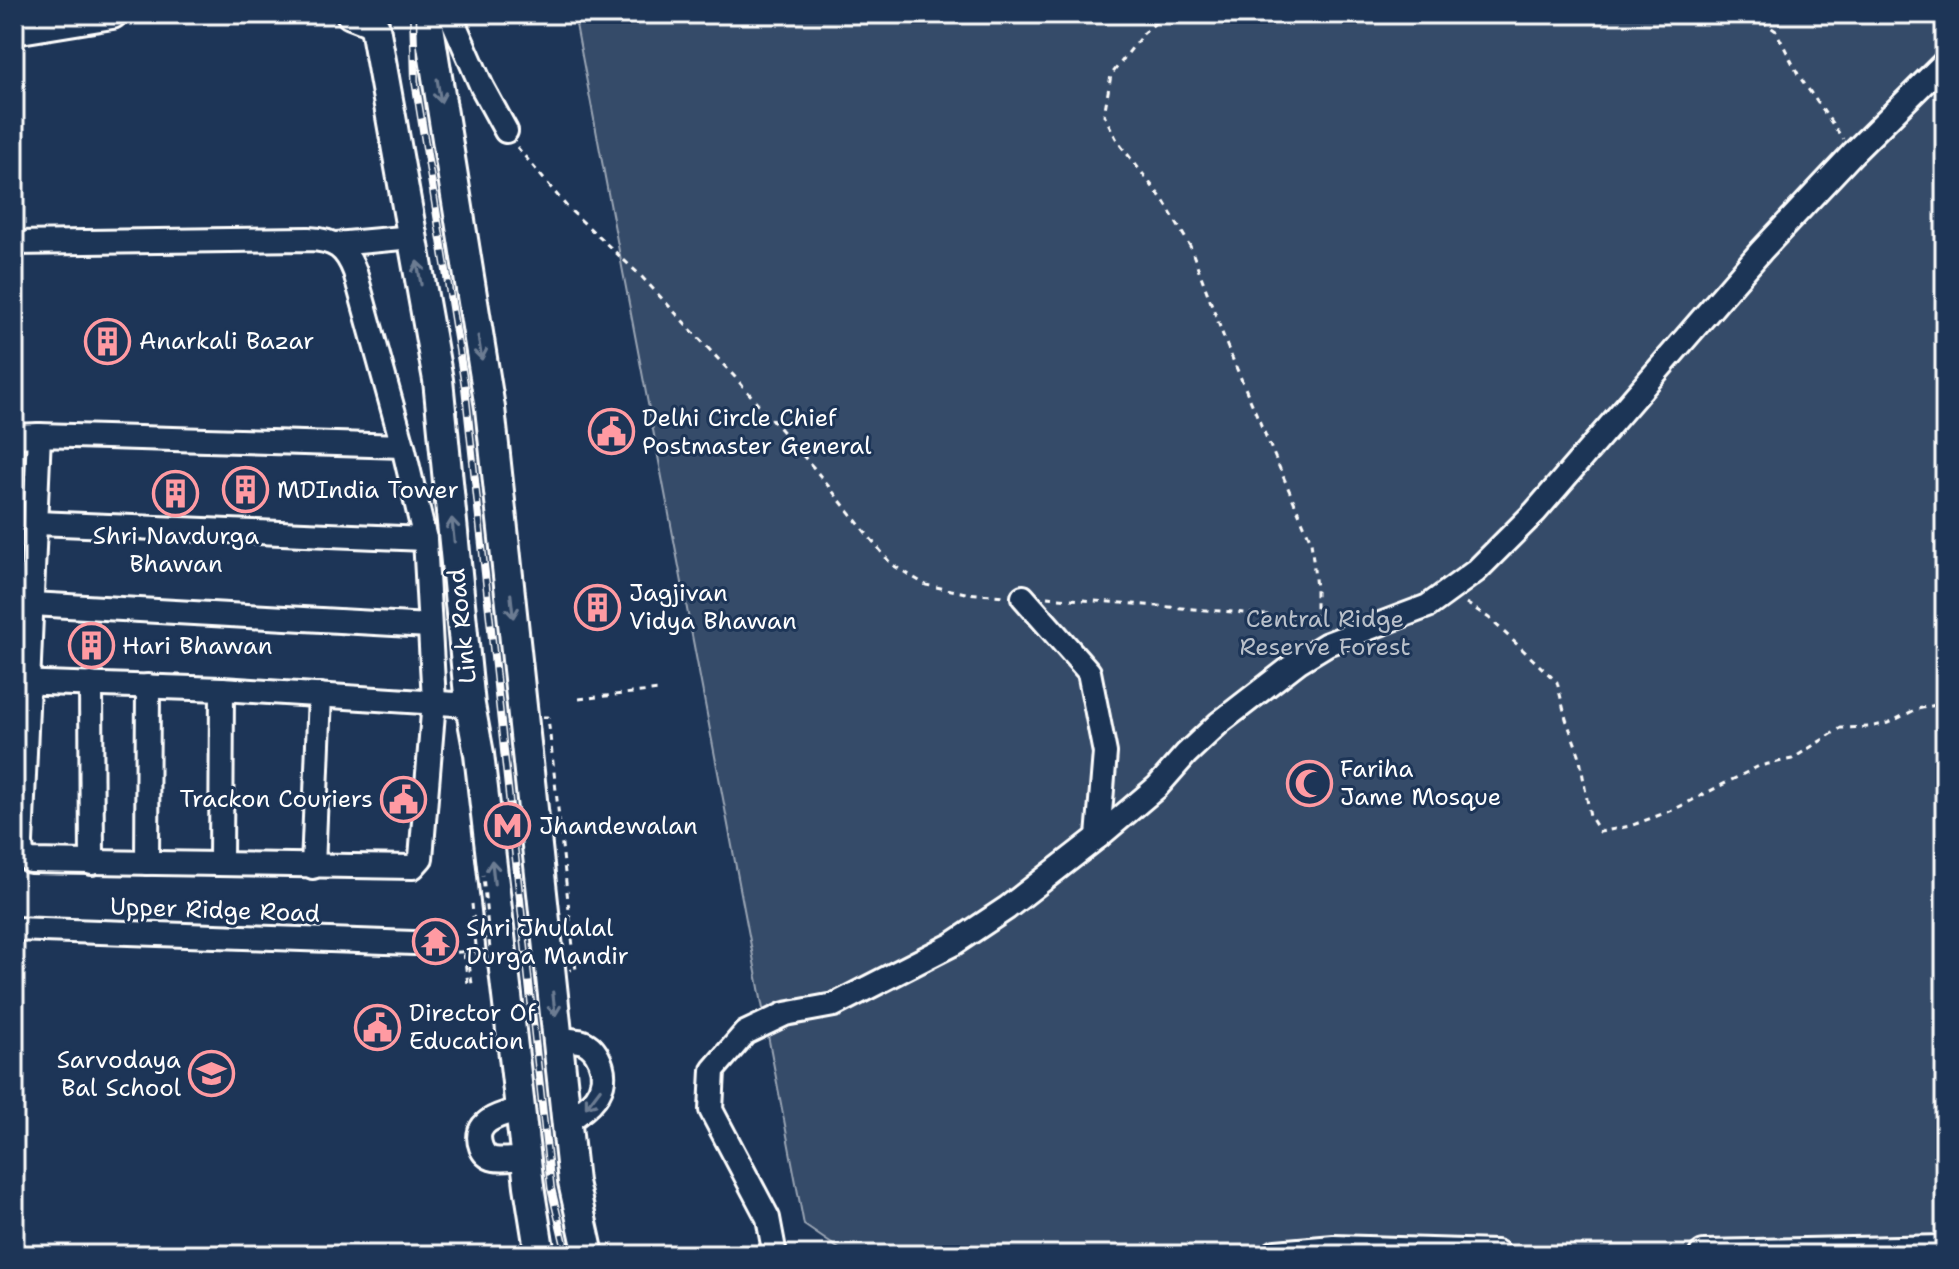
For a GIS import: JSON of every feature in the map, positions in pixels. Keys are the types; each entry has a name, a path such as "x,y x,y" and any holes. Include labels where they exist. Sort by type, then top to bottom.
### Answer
{"main road":[{"path":"14,30 112,14"},
{"name":"Link Road","path":"351,14 369,21 375,27 438,380 470,705 479,754 540,1255"},
{"path":"427,14 490,408 573,1182 589,1255"},
{"path":"1276,1255 1334,1250 1496,1255"},
{"path":"1704,1255 1945,1250"}],"street":[{"path":"450,14 475,73 506,131"},
{"path":"775,1255 768,1218 711,1110 713,1070 745,1033 785,1014 834,1005 953,944 1007,908 1098,837 1157,787 1219,723 1321,634 1428,606 1476,571 1535,512 1761,251 1853,153 1945,62"},
{"path":"14,243 309,239 336,244 413,237"},
{"path":"39,435 32,604 20,682 22,855 30,861 92,863 407,868 418,863 421,858 434,701 425,539 355,272 350,258 336,244"},
{"path":"14,436 403,446"},
{"path":"37,523 425,539"},
{"path":"1023,597 1089,672 1105,753 1098,837"},
{"path":"32,604 429,626"},
{"path":"20,682 222,689 470,705"},
{"path":"91,684 92,863"},
{"path":"147,863 148,686"},
{"path":"221,864 222,689"},
{"path":"313,867 320,695"},
{"name":"Upper Ridge Road","path":"14,929 414,943"},
{"path":"558,1039 583,1042 593,1050 604,1073 599,1093 592,1103 566,1122"},
{"path":"521,1109 490,1119 481,1130 479,1141 490,1158 526,1158"}],"path":[{"path":"1165,14 1143,34 1111,75 1104,115 1118,142 1163,200 1190,246 1227,346 1311,541 1321,634"},
{"path":"1752,14 1776,31 1799,76 1853,153"},
{"path":"506,131 568,208 641,276 734,376 891,564 926,585 966,593 1292,618 1321,634"},
{"path":"1440,597 1459,598 1489,618 1557,682 1579,754 1590,816 1600,832 1630,826 1673,810 1759,766 1792,759 1841,728 1888,723 1917,709 1945,703"},
{"path":"579,699 659,690"},
{"path":"549,728 574,956"},
{"path":"445,953 490,950 483,875"},
{"path":"474,923 477,956"},
{"path":"464,953 468,984 472,984 468,957"}],"green space":[{"name":"Central Ridge Reserve Forest","path":"574,14 1945,14 1945,1255 848,1255 804,1225"},
{"path":"14,451 24,451 14,628"}],"railway":[{"path":"413,14 415,81 465,387 551,1188 567,1255"}],"place":[{"name":"Anarkali Bazar","path":"108,341"},
{"name":"Delhi Circle Chief Postmaster General","path":"611,432"},
{"name":"MDIndia Tower","path":"246,490"},
{"name":"Shri Navdurga Bhawan","path":"176,494"},
{"name":"Jagjivan Vidya Bhawan","path":"598,607"},
{"name":"Hari Bhawan","path":"91,646"},
{"name":"Fariha Jame Mosque","path":"1309,783"},
{"name":"Trackon Couriers","path":"404,799"},
{"name":"Jhandewalan","path":"508,826"},
{"name":"Shri Jhulalal Durga Mandir","path":"435,942"},
{"name":"Director Of Education","path":"378,1027"},
{"name":"Sarvodaya Bal School","path":"212,1074"}]}
